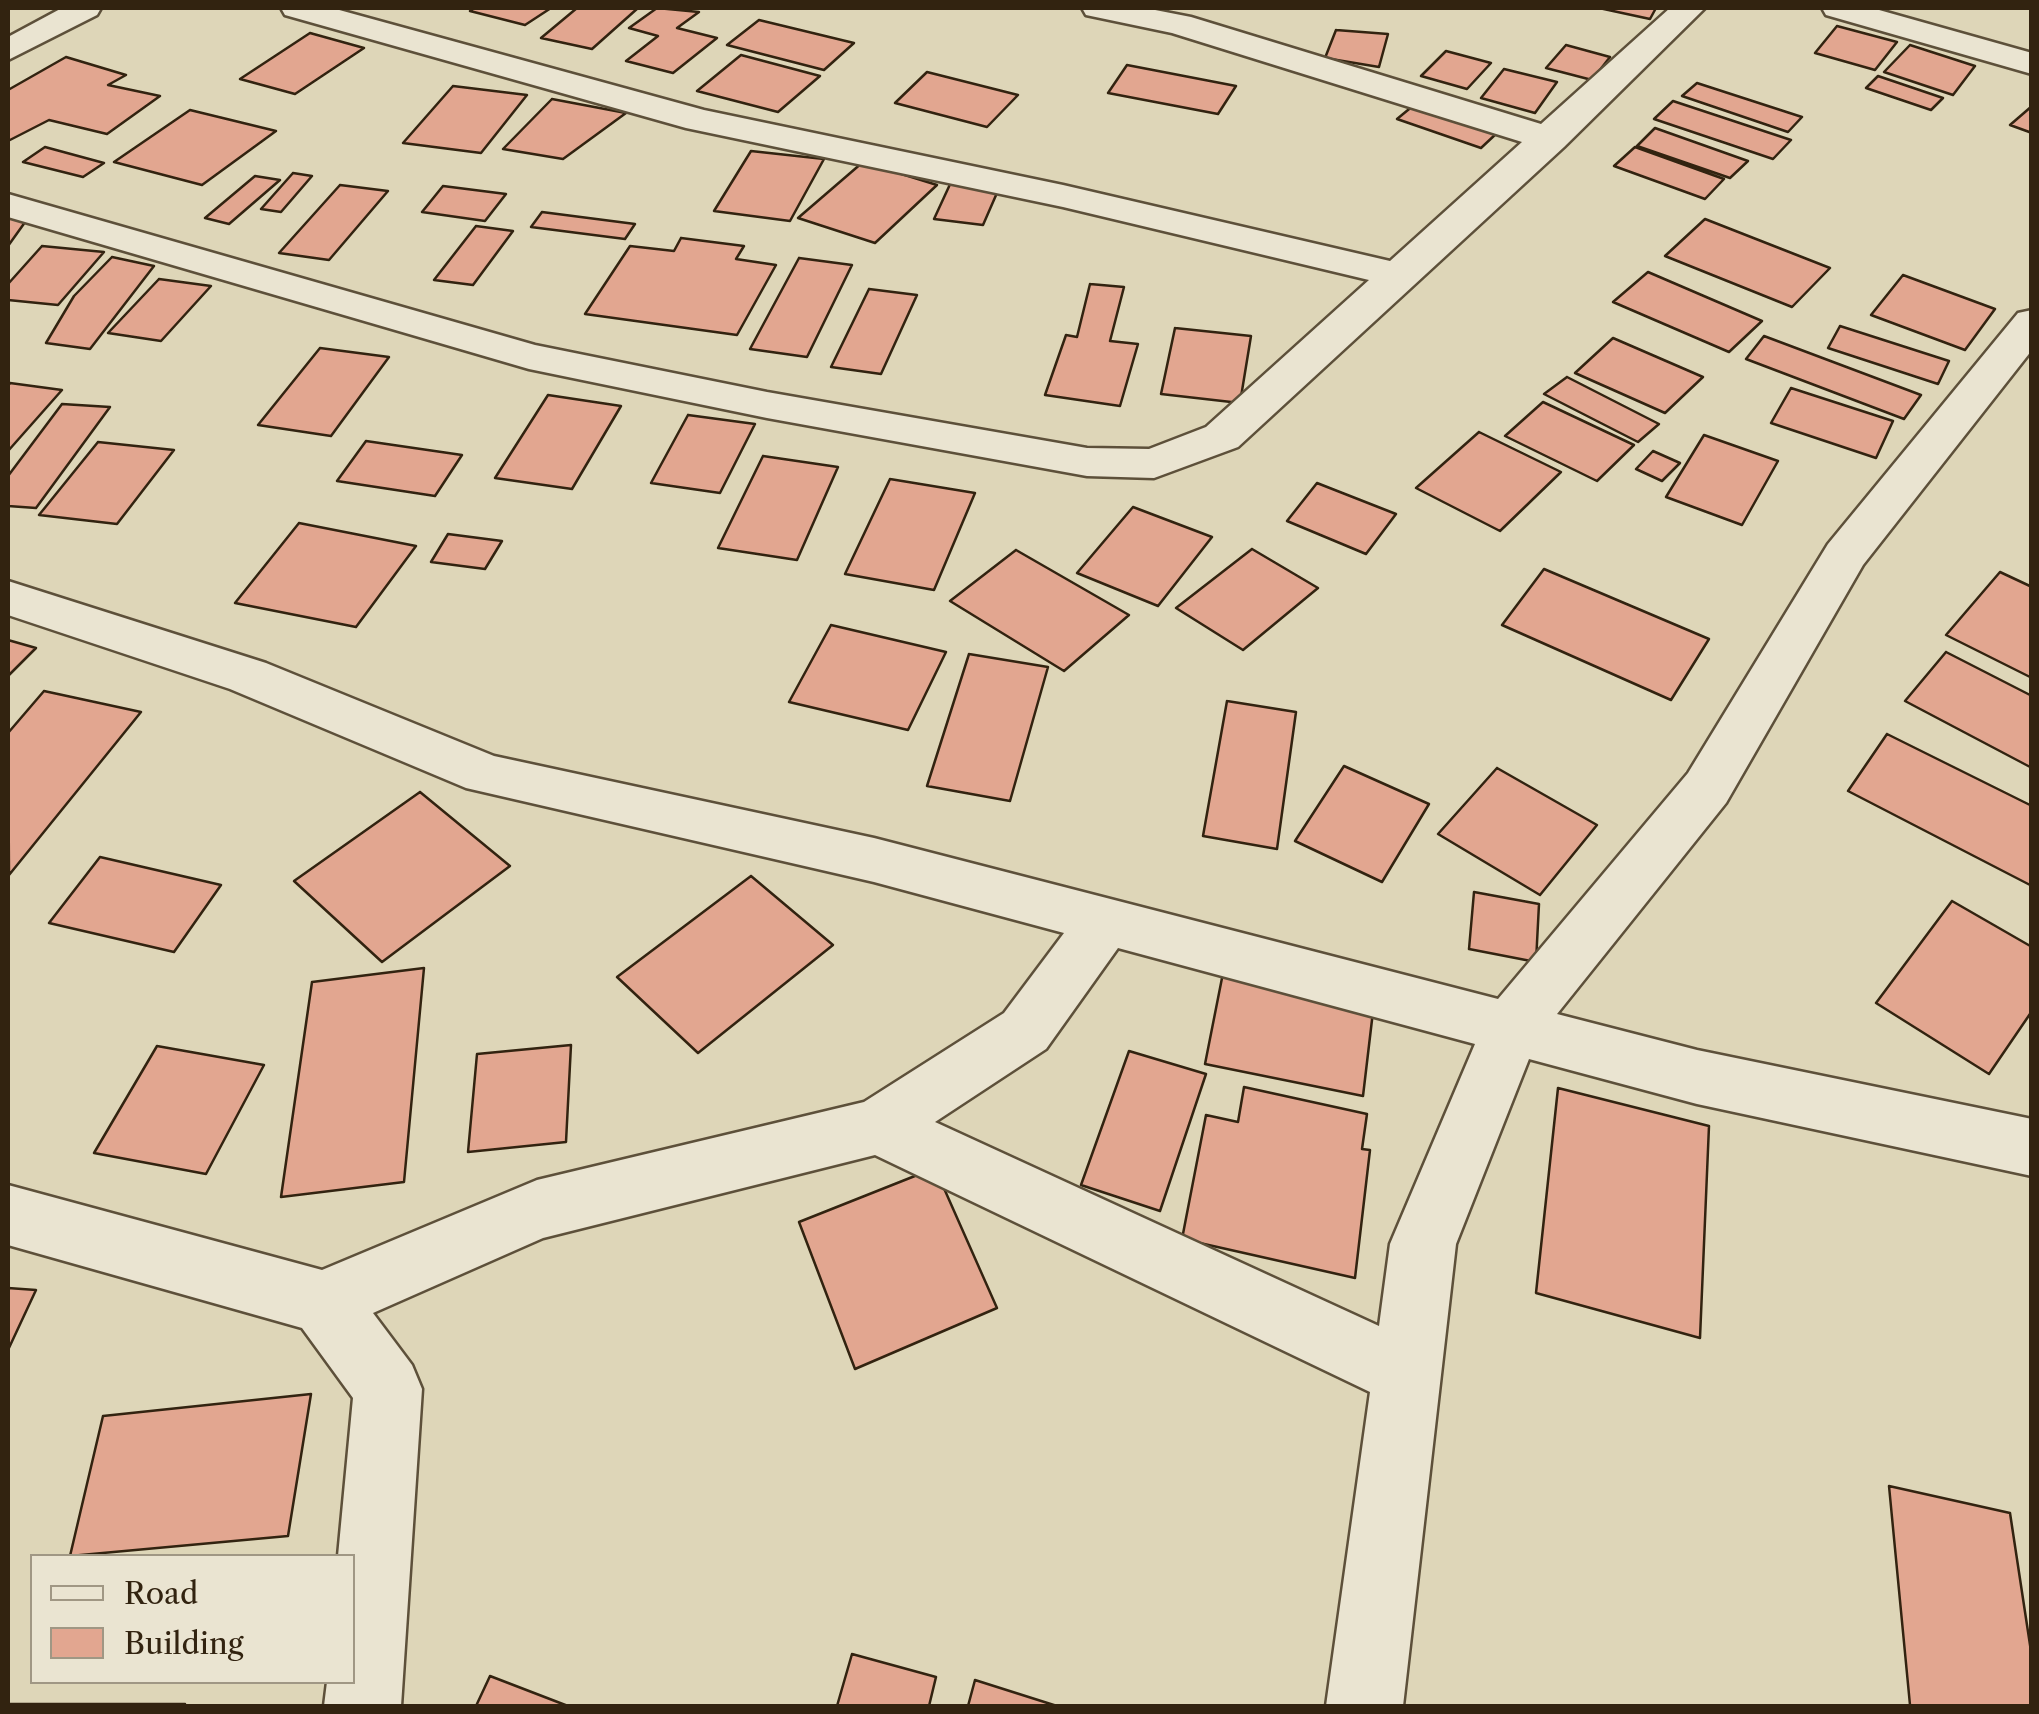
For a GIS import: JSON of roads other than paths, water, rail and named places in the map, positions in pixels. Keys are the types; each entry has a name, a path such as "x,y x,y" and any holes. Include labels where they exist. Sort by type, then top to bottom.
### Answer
{"street":[{"path":"8,50 85,8"},
{"path":"296,8 699,120 1063,196 1400,275"},
{"path":"1098,8 1179,24 1551,139"},
{"path":"8,205 529,356 767,405 1087,462 1154,464 1222,437 1551,139 1689,8"},
{"path":"1838,8 2032,64"},
{"path":"1364,1706 1423,1244 1512,1026 1708,788 1845,554 2032,322"},
{"path":"8,598 248,676 485,774 874,860 1697,1077 2032,1148"},
{"path":"323,1302 537,1210 878,1126 1025,1031 1107,919"},
{"path":"878,1126 1404,1372"},
{"path":"8,1215 323,1302 388,1389 364,1706"}]}
